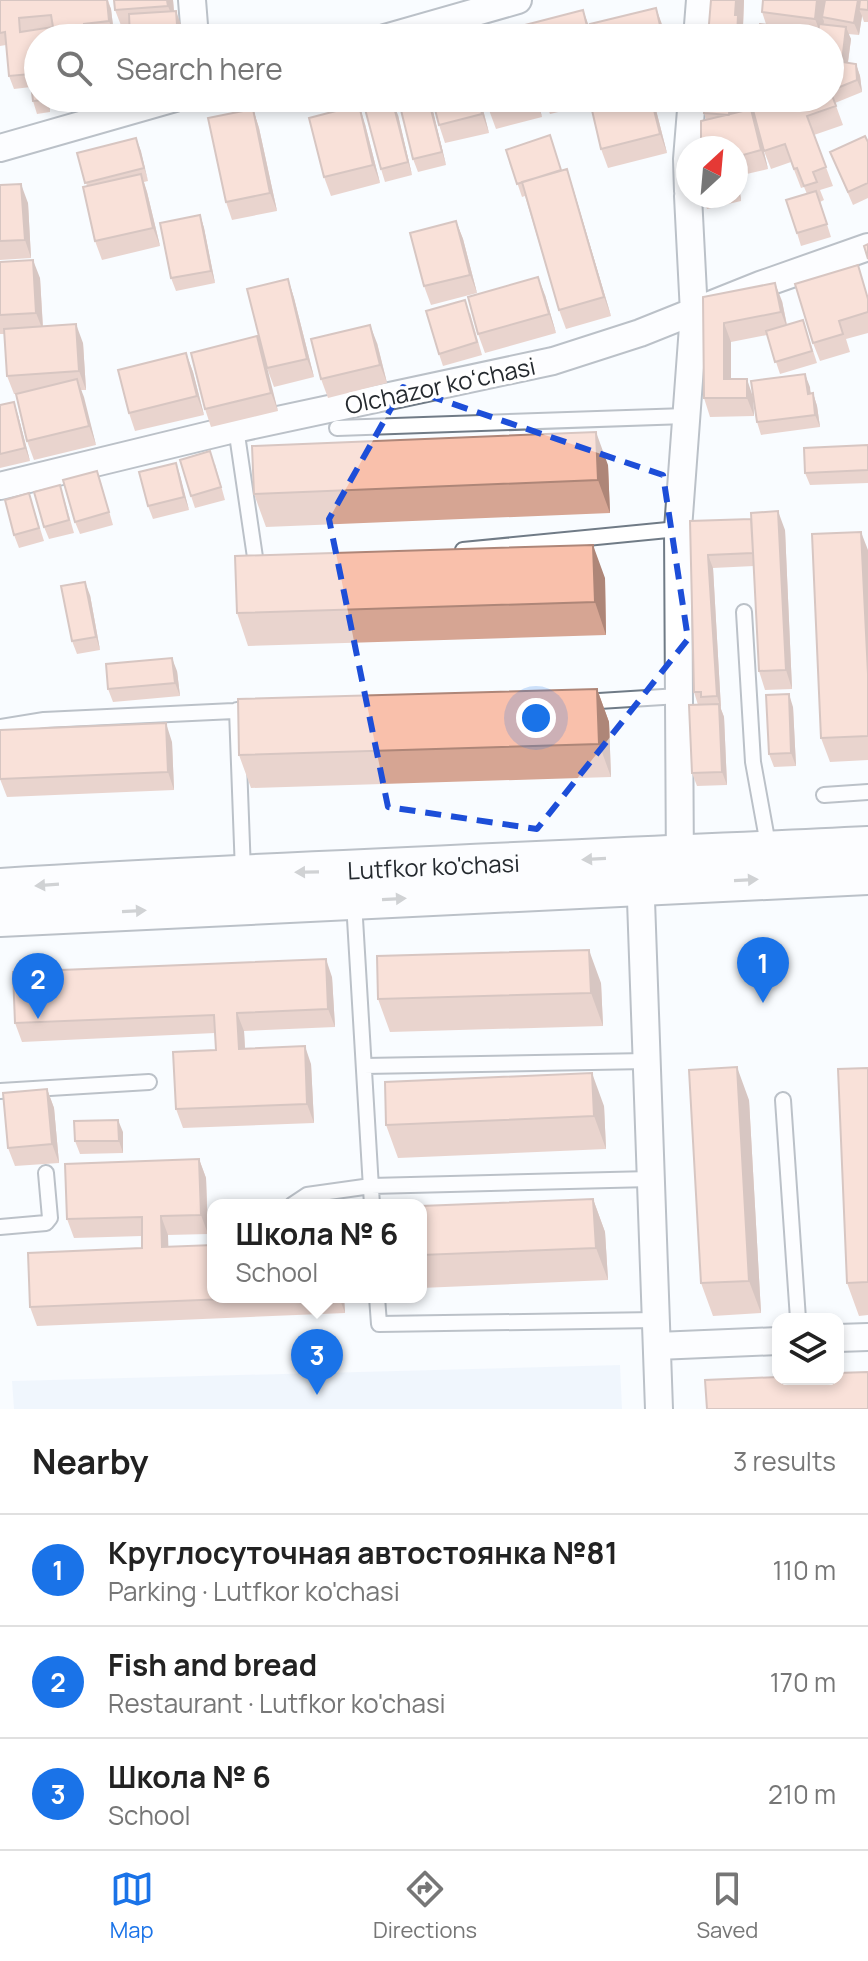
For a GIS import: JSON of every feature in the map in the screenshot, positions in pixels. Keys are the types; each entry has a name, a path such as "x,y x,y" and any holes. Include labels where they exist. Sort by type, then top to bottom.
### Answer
{"main road":[{"name":"Lutfkor ko'chasi","path":"680,869 769,851 868,846"},
{"name":"Lutfkor ko'chasi","path":"0,917 353,886 680,869 868,875"},
{"name":"Lutfkor ko'chasi","path":"0,888 243,873 353,886"}],"street":[{"path":"192,0 194,24"},
{"path":"434,24 518,0"},
{"path":"698,24 700,0"},
{"path":"0,148 126,112"},
{"path":"689,136 691,112"},
{"path":"680,869 678,529 694,313 689,208"},
{"name":"Olchazor koʻchasi","path":"0,486 236,428 553,361 694,313 760,285 868,247"},
{"path":"640,871 659,1409"},
{"path":"657,1333 772,1341"},
{"path":"844,1338 868,1337"}],"lane":[{"path":"337,428 686,416"},
{"path":"236,428 256,564"},
{"path":"445,552 678,529"},
{"path":"744,612 753,762 769,851"},
{"path":"573,702 679,696"},
{"path":"237,710 243,873"},
{"path":"0,727 44,720 268,710"},
{"path":"824,795 868,792"},
{"path":"353,886 372,1199"},
{"path":"364,1066 647,1061"},
{"path":"0,1091 149,1082"},
{"path":"783,1100 798,1313"},
{"path":"0,1227 46,1223 50,1218 46,1173"},
{"path":"301,1199 307,1195 371,1186 651,1179"},
{"path":"377,1303 379,1324 657,1333"}],"highlighted area":[{"path":"403,387 663,475 688,639 537,829 388,807 329,519"}],"shaded area":[{"path":"620,1365 622,1409 14,1409 12,1381"}],"building":[{"path":"0,0 107,0 109,21 52,24 51,15 19,18 20,32 24,31 24,75 9,76 5,32 0,33"},
{"path":"114,0 167,0 168,6 115,10"},
{"path":"711,0 736,0 738,24 709,24"},
{"path":"763,0 817,0 815,19 762,12"},
{"path":"825,0 858,0 854,23 822,17"},
{"path":"860,0 868,0 868,10 859,9"},
{"path":"656,8 660,24 590,24"},
{"path":"583,10 586,24 529,24"},
{"path":"176,11 177,24 129,24 129,14"},
{"path":"844,62 856,64 857,80 844,85"},
{"path":"254,112 270,193 226,202 208,118"},
{"path":"332,112 361,112 373,165 324,177 309,118"},
{"path":"366,112 395,112 408,162 381,169"},
{"path":"401,112 432,112 442,152 413,159"},
{"path":"436,112 482,112 482,114 439,125"},
{"path":"592,112 654,112 660,134 601,149"},
{"path":"704,112 729,112 729,115"},
{"path":"752,112 761,150 748,154 748,136 701,136 701,121"},
{"path":"754,112 819,112 807,116 826,167 813,172 817,182 804,186 785,144 764,151"},
{"path":"550,135 561,170 517,184 506,150"},
{"path":"865,136 868,142 868,183 848,192 830,152"},
{"path":"136,138 144,168 85,183 77,153"},
{"path":"567,169 604,297 559,310 522,182"},
{"path":"141,174 153,228 95,241 83,187"},
{"path":"21,184 25,240 0,241 0,185"},
{"path":"816,191 827,224 797,233 786,200"},
{"path":"200,215 211,271 171,278 160,223"},
{"path":"456,221 470,275 424,286 410,233"},
{"path":"33,260 36,313 0,315 0,262"},
{"path":"858,265 868,299 868,312 839,321 843,334 813,343 795,284"},
{"path":"538,277 549,314 478,334 468,297"},
{"path":"288,279 307,359 267,368 247,289"},
{"path":"775,283 781,312 724,323 724,379 747,379 747,398 704,398 703,297"},
{"path":"465,300 477,342 439,354 426,311"},
{"path":"803,320 812,351 775,362 766,331"},
{"path":"76,324 79,371 7,376 4,329"},
{"path":"370,325 380,365 321,379 311,339"},
{"path":"257,336 271,393 205,409 191,353"},
{"path":"186,353 197,396 129,413 118,370"},
{"path":"805,374 808,394 813,393 815,415 757,422 751,381"},
{"path":"77,379 89,426 27,441 16,394"},
{"path":"14,402 25,448 0,454 0,405"},
{"path":"596,432 598,480 254,494 252,446"},
{"path":"868,445 868,470 805,473 804,448"},
{"path":"210,451 221,487 191,496 180,460"},
{"path":"176,463 184,497 148,506 139,472"},
{"path":"97,471 109,512 75,522 63,480"},
{"path":"60,485 69,520 44,527 34,492"},
{"path":"29,493 39,528 14,535 5,500"},
{"path":"778,511 786,670 759,671 751,513"},
{"path":"751,519 753,553 708,555 717,696 701,697 701,692 694,692 690,521"},
{"path":"861,532 868,736 821,738 812,534"},
{"path":"593,545 595,602 237,613 235,556"},
{"path":"85,582 96,637 72,641 61,586"},
{"path":"172,658 175,683 108,689 106,664"},
{"path":"597,689 599,744 239,755 238,699"},
{"path":"789,694 791,753 769,754 766,695"},
{"path":"719,704 722,772 692,773 689,705"},
{"path":"166,723 168,772 0,779 0,730"},
{"path":"589,950 591,993 378,999 377,956"},
{"path":"326,959 328,1009 237,1013 239,1049 305,1046 307,1104 176,1109 173,1052 216,1050 214,1015 15,1023 13,972"},
{"path":"737,1067 749,1281 701,1283 689,1070"},
{"path":"868,1068 868,1282 847,1283 838,1069"},
{"path":"592,1073 594,1116 386,1125 385,1082"},
{"path":"47,1089 52,1144 8,1148 3,1093"},
{"path":"118,1120 119,1141 75,1141 74,1121"},
{"path":"199,1159 201,1215 161,1216 162,1247 207,1245 207,1300 30,1307 28,1253 142,1248 142,1217 67,1219 65,1164"},
{"path":"593,1199 596,1248 427,1255 427,1206"},
{"path":"868,1372 868,1409 707,1409 705,1380 772,1377 772,1385 844,1385 844,1373"}],"place":[{"name":"Круглосуточная автостоянка №81","path":"763,1003"},
{"name":"Fish and bread","path":"38,1019"},
{"name":"Школа № 6","path":"317,1395"}]}
